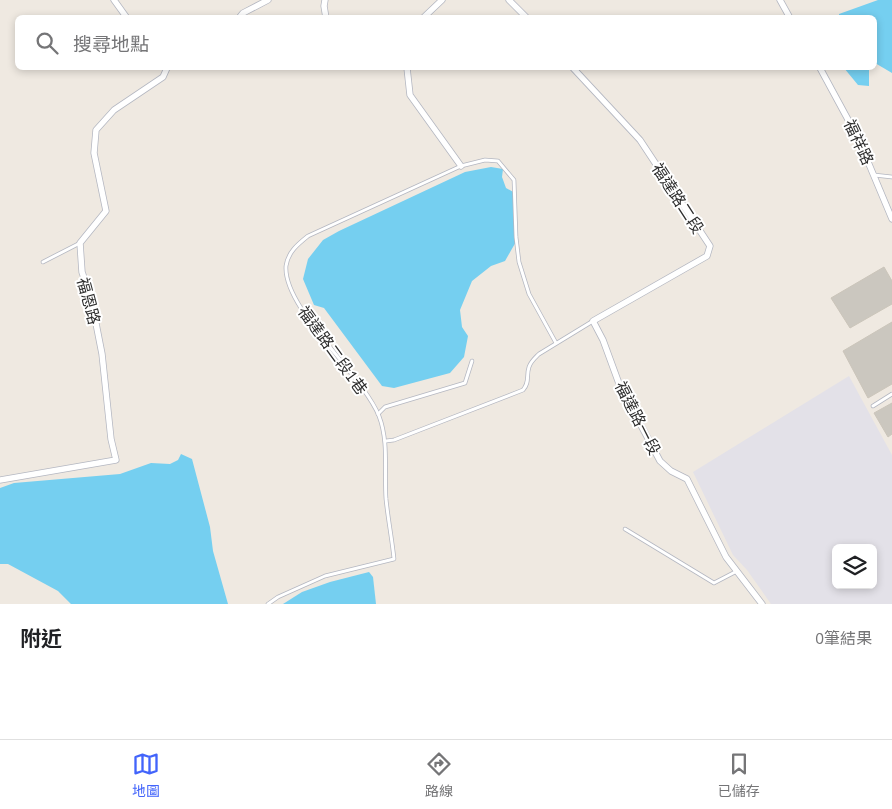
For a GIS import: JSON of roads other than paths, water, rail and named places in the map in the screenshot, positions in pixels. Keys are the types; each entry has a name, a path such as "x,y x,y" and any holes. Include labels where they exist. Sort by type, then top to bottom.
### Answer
{"street":[{"path":"114,0 125,15"},
{"path":"241,15 268,0"},
{"path":"325,0 326,15"},
{"path":"426,15 442,0"},
{"path":"509,0 524,15"},
{"path":"780,0 788,15"},
{"path":"80,243 106,211 94,153 96,130 114,110 163,77 166,70"},
{"path":"406,70 410,95 461,166"},
{"name":"福達路二段","path":"575,70 640,140 710,246 707,256 593,321"},
{"name":"福祥路","path":"821,70 858,138 892,219"},
{"name":"福恩路","path":"0,480 116,460 111,439 102,354 91,298 82,272 80,243"},
{"name":"福達路一段","path":"593,321 603,340 625,400 636,416 660,461 671,471 686,479 726,556 762,604"}],"lane":[{"name":"福達路二段1巷","path":"268,604 278,597 326,576 394,559 386,498 386,442 378,414 352,375 300,308 289,282 286,266 292,249 308,236 461,166 485,160 498,160 514,180 519,262 529,294 556,343"},
{"path":"874,175 892,177"},
{"path":"43,262 80,243"},
{"path":"386,442 523,390 527,385 528,368 539,354 593,321"},
{"path":"378,414 385,407 465,384 472,361"},
{"path":"873,406 892,394"},
{"path":"625,529 714,583 737,570"}],"water":[{"path":"878,0 892,0 892,73 877,64 877,15 839,14"},
{"path":"846,70 869,70 869,86 858,85"},
{"path":"491,167 503,169 502,177 506,188 515,193 517,240 505,261 491,266 472,281 460,310 462,327 468,336 464,357 450,373 394,388 382,386 324,308 314,305 303,279 308,259 323,240 339,231 465,172"},
{"path":"181,454 192,459 210,527 213,551 228,604 71,604 58,591 8,564 0,564 0,488 14,483 120,474 151,463 170,464 178,460"},
{"path":"369,572 373,577 376,604 283,604 302,592 330,582"}]}
